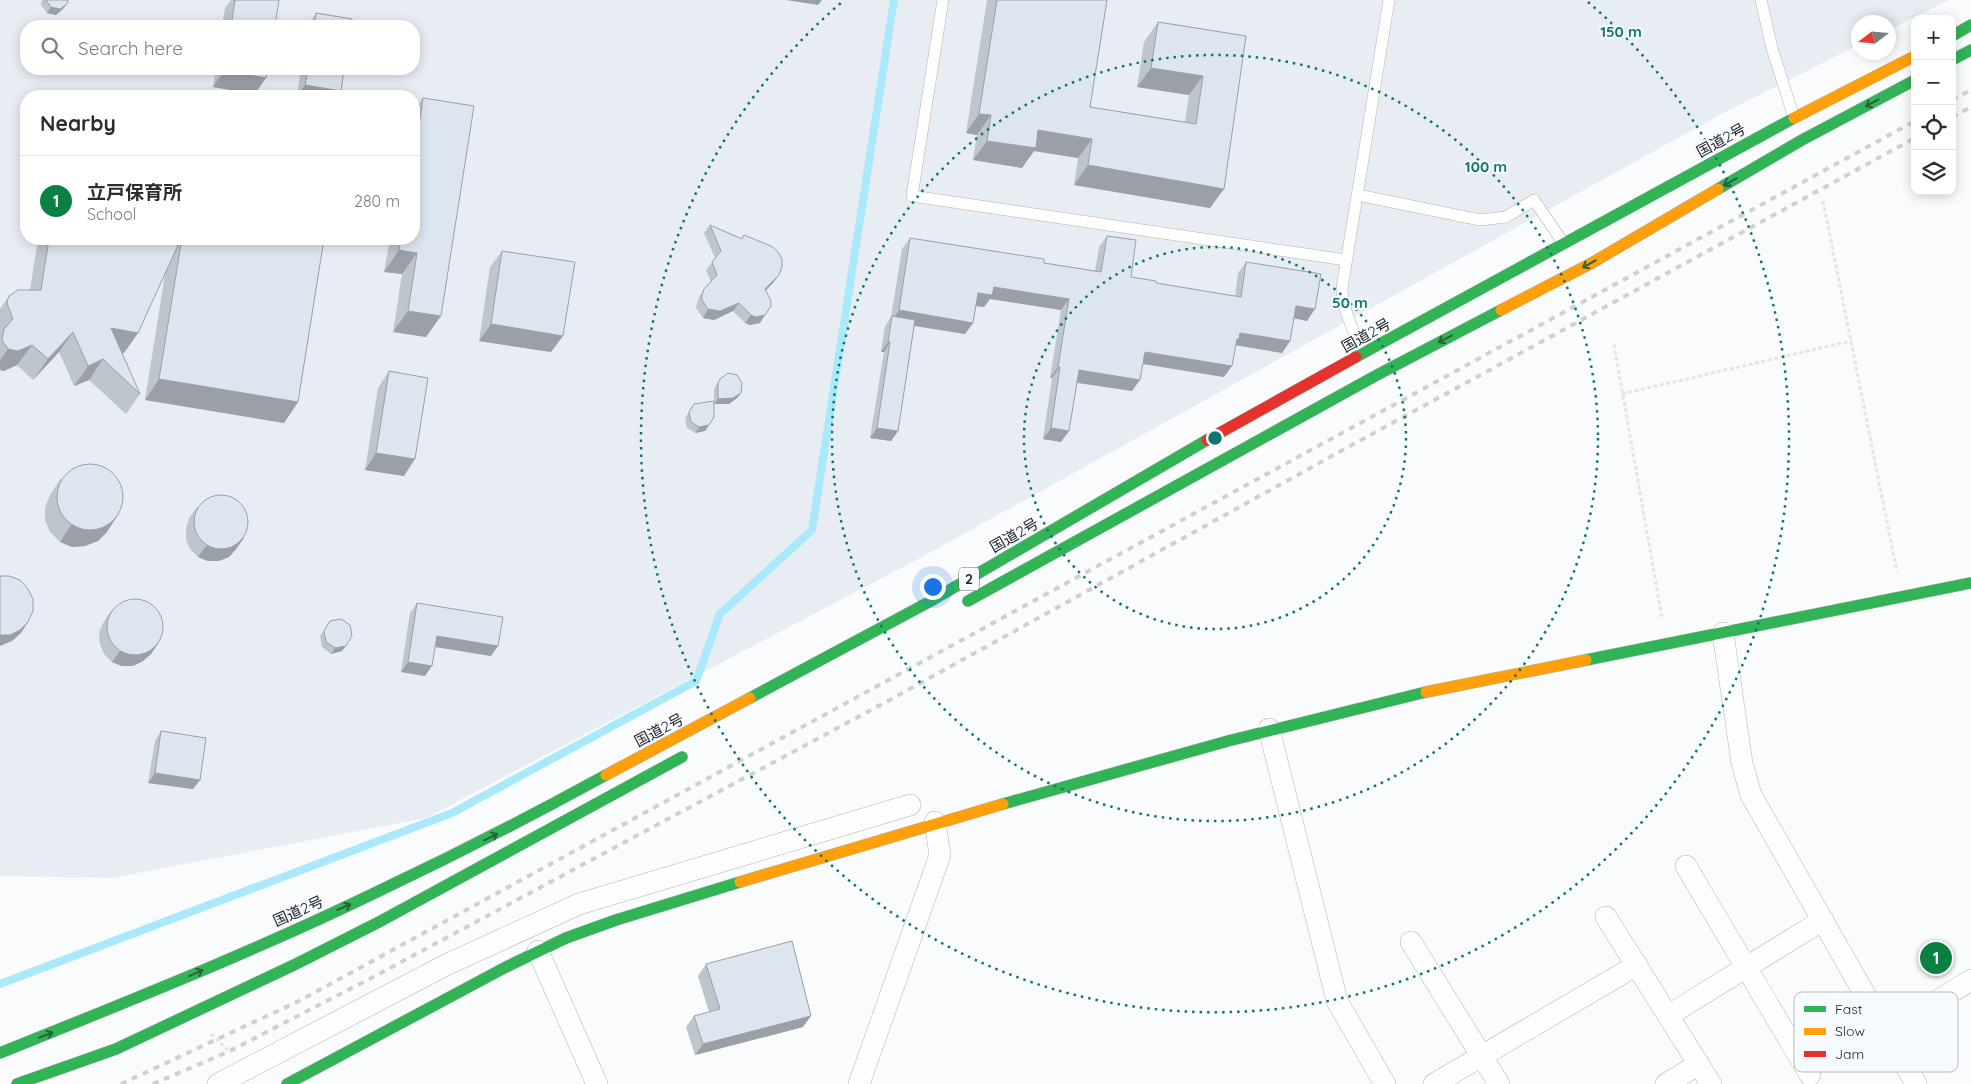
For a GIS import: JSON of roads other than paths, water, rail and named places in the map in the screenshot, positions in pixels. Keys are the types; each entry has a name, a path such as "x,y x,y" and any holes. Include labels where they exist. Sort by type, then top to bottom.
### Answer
{"main road":[{"path":"1956,34 1971,25"},
{"path":"1956,58 1971,50"},
{"name":"国道2号","path":"960,605 1161,496 1564,244 1794,118 1911,58"},
{"name":"国道2号","path":"0,1053 169,985 382,890 525,820 929,602 1192,448 1370,364 1590,264 1802,140 1911,82"},
{"path":"287,1084 566,938 616,920 935,822 1269,730 1434,690 1971,583"},
{"path":"17,1084 116,1048 379,922 690,752"}],"street":[{"path":"1723,632 1742,763 1751,796 1864,992"},
{"path":"1269,730 1337,1001 1385,1084"},
{"path":"218,1084 446,965 579,904 910,804"},
{"path":"860,1084 940,855 935,822"},
{"path":"1686,866 1794,1048"},
{"path":"1606,917 1712,1084"},
{"path":"1669,1015 1823,920"},
{"path":"1410,942 1499,1084"},
{"path":"538,951 597,1084"},
{"path":"1434,1084 1637,965"},
{"path":"1952,992 1971,980"},
{"path":"1666,1084 1699,1064"},
{"path":"1909,1072 1916,1084"}],"lane":[{"path":"943,0 912,196 1346,260"},
{"path":"1370,364 1347,318 1342,288 1389,0"},
{"path":"1761,0 1772,48 1794,118"},
{"path":"1358,195 1480,220 1506,217 1534,200 1564,244"}],"waterway":[{"path":"0,984 452,813 696,681 720,614 812,530 894,0"}],"railway":[{"path":"1956,98 1971,90"},
{"path":"1956,115 1971,107"},
{"path":"121,1084 299,1001 1911,123"},
{"path":"153,1084 230,1051 377,975 886,702 1911,140"}],"place":[{"name":"立戸保育所","path":"1936,958"}]}
